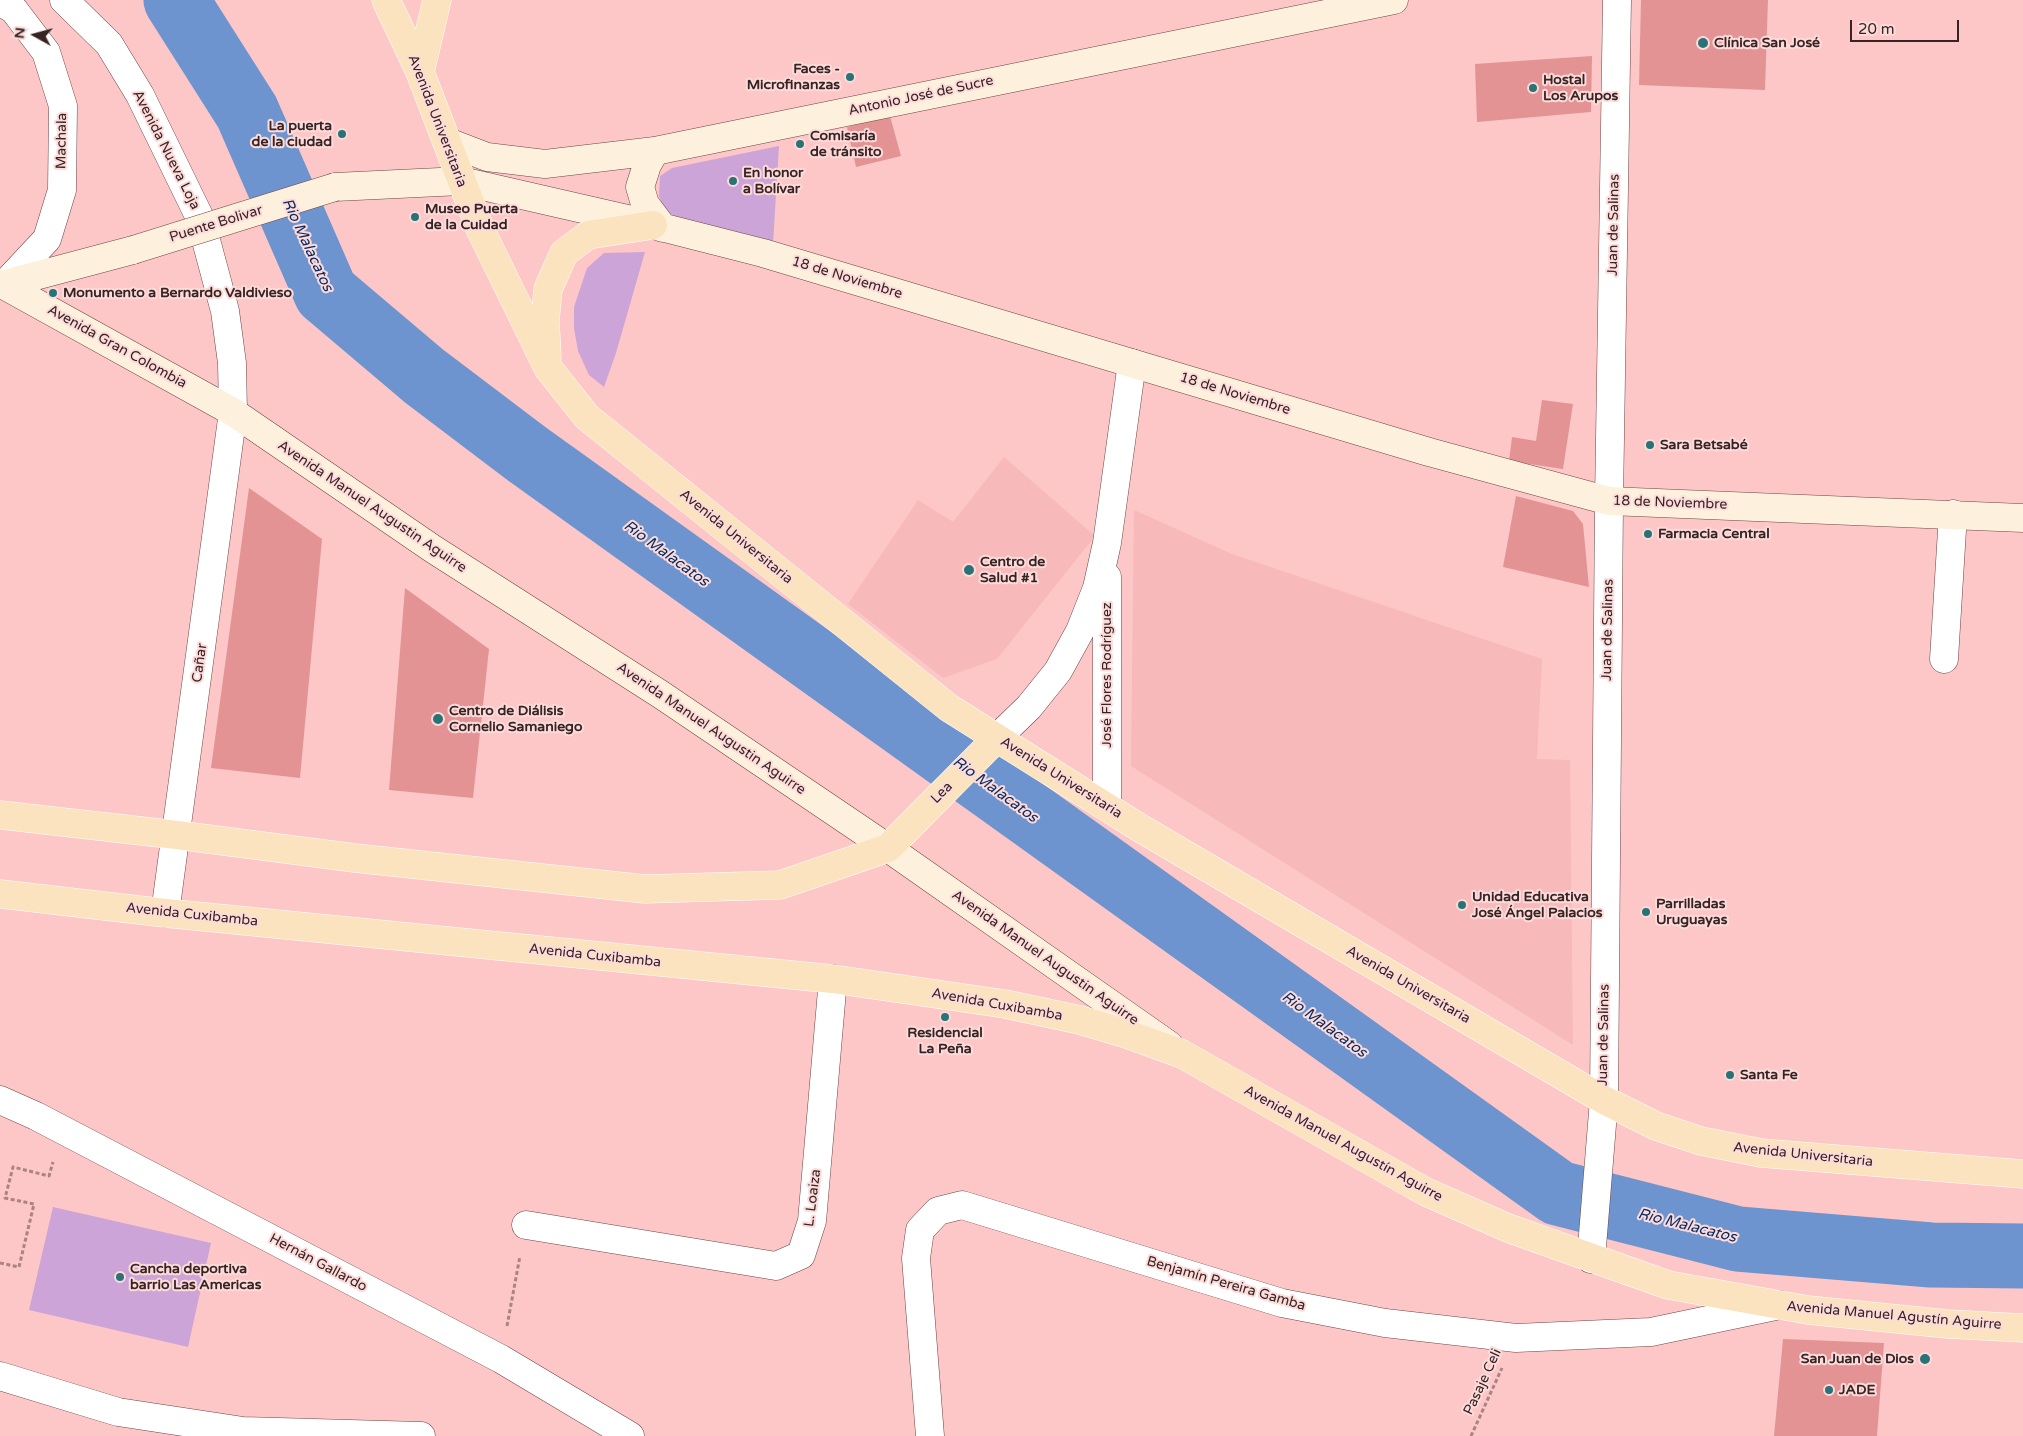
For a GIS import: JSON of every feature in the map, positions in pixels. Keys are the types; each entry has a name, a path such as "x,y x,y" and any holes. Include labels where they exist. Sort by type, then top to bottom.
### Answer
{"main road":[{"name":"Avenida Universitaria","path":"386,0 420,72 481,231 548,368 586,416 948,708 1107,807 1604,1100 1656,1126 1692,1138 1761,1153 2023,1174"},
{"path":"420,72 437,0"},
{"path":"548,368 546,321 548,289 564,253 588,235 658,227"},
{"name":"Lea","path":"888,848 997,738"},
{"path":"0,815 355,858 644,889 780,885 888,848"},
{"name":"Avenida Cuxibamba","path":"0,894 165,913 833,979 1004,1004 1080,1020 1127,1034 1182,1054"},
{"name":"Avenida Manuel Augustín Aguirre","path":"1182,1054 1426,1192 1508,1228 1592,1248"},
{"name":"Avenida Manuel Agustín Aguirre","path":"1592,1248 1668,1285 1808,1310 1920,1321 2023,1328"}],"street":[{"name":"Avenida Nueva Loja","path":"64,0 109,44 140,95 200,218 225,311 232,363 233,412"},
{"name":"Antonio José de Sucre","path":"448,142 487,157 545,164 655,151 1394,0"},
{"name":"Juan de Salinas","path":"1592,1248 1604,1100 1609,501 1617,0"},
{"name":"Machala","path":"0,1 14,10 46,52 63,106 62,190 47,239 2,283"},
{"path":"655,151 647,165 640,187 645,204 658,227"},
{"name":"18 de Noviembre","path":"461,181 763,253 1429,452 1609,501 2023,518"},
{"name":"Puente Bolivar","path":"2,283 133,250 335,187 461,181"},
{"name":"Avenida Gran Colombia","path":"2,283 233,412"},
{"name":"José Flores Rodríguez","path":"997,738 1029,708 1058,671 1080,631 1097,588 1107,543 1132,363"},
{"name":"Cañar","path":"165,913 233,412"},
{"name":"Avenida Manuel Augustin Aguirre","path":"233,412 433,549 660,694 888,848 1182,1054"},
{"path":"1944,659 1953,514"},
{"name":"José Flores Rodríguez","path":"1107,543 1107,807"},
{"name":"L. Loaiza","path":"526,1224 776,1266 801,1255 812,1221 833,979"},
{"name":"Hernán Gallardo","path":"0,1100 36,1116 501,1359 630,1436"},
{"name":"Benjamín Pereira Gamba","path":"930,1436 916,1258 920,1230 938,1211 962,1205 1282,1303 1385,1323 1516,1338 1651,1332 1780,1305"},
{"path":"0,1376 118,1412 243,1431 421,1436"}],"path":[{"path":"0,1263 19,1267 34,1204 5,1198 13,1167 49,1176 54,1158"},
{"path":"501,1359 526,1224"},
{"name":"Pasaje Celi","path":"1471,1436 1516,1338"}],"shaded area":[{"path":"779,146 773,243 685,221 665,211 659,196 660,176 672,168"},
{"path":"645,252 616,353 604,387 589,375 578,351 574,328 574,307 587,268 604,253"},
{"name":"Centro de Salud #1","path":"1004,457 1095,536 997,659 943,678 848,604 918,500 953,522"},
{"name":"Unidad Educativa José Ángel Palacios","path":"1134,510 1232,554 1542,659 1537,759 1570,760 1573,1045 1131,766"},
{"name":"Cancha deportiva barrio Las Americas","path":"53,1207 211,1243 188,1347 29,1310"}],"building":[{"name":"Clínica San José","path":"1641,0 1768,0 1765,90 1639,85"},
{"name":"Hostal Los Arupos","path":"1592,56 1591,112 1477,122 1475,64"},
{"path":"890,116 901,156 856,167 847,127"},
{"path":"1542,400 1573,404 1563,469 1509,461 1512,437 1536,441"},
{"path":"249,488 322,539 300,778 211,768"},
{"path":"1516,496 1573,511 1583,524 1589,587 1503,567"},
{"name":"Centro de Diálisis Cornelio Samaniego","path":"405,588 489,649 473,798 389,790"},
{"name":"JADE","path":"1783,1339 1884,1343 1877,1436 1774,1436"}],"waterway":[{"name":"Rio Malacatos","path":"176,0 247,112 326,293 424,376 527,454 1558,1193 1738,1239 1931,1255 2023,1256"}],"place":[{"name":"Clínica San José","path":"1703,43"},
{"name":"Faces - Microfinanzas","path":"850,77"},
{"name":"Hostal Los Arupos","path":"1533,88"},
{"name":"La puerta de la ciudad","path":"342,134"},
{"name":"Comisaría de tránsito","path":"800,144"},
{"name":"En honor a Bolívar","path":"733,181"},
{"name":"Museo Puerta de la Cuidad","path":"415,217"},
{"name":"Monumento a Bernardo Valdivieso","path":"53,293"},
{"name":"Sara Betsabé","path":"1650,445"},
{"name":"Farmacia Central","path":"1648,534"},
{"name":"Centro de Salud #1","path":"969,570"},
{"name":"Centro de Diálisis Cornelio Samaniego","path":"438,719"},
{"name":"Unidad Educativa José Ángel Palacios","path":"1462,905"},
{"name":"Parrilladas Uruguayas","path":"1646,912"},
{"name":"Residencial La Peña","path":"945,1017"},
{"name":"Santa Fe","path":"1730,1075"},
{"name":"Cancha deportiva barrio Las Americas","path":"120,1277"},
{"name":"San Juan de Dios","path":"1925,1359"},
{"name":"JADE","path":"1829,1390"}]}
